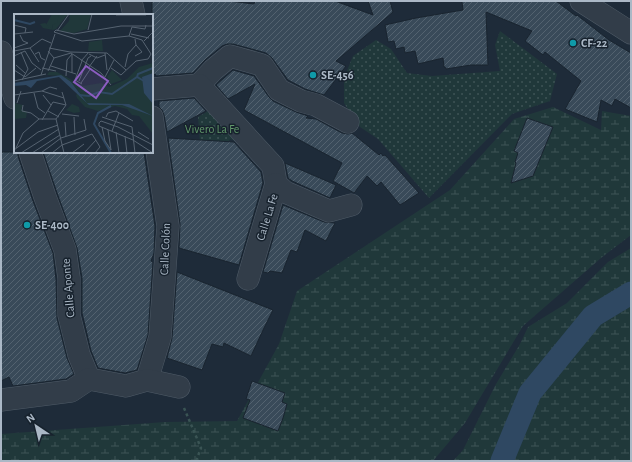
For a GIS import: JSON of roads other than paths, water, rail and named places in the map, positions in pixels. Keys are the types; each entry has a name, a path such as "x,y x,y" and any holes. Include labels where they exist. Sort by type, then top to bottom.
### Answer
{"street":[{"path":"131,1 134,14"},
{"path":"581,1 631,33"},
{"path":"1,52 14,95"},
{"path":"153,90 199,85 230,56 262,65 279,90 300,101 316,105 348,122"},
{"name":"Calle La Fe","path":"199,85 273,166 276,184 248,279"},
{"name":"Calle Colón","path":"147,380 160,337 168,226 153,124"},
{"name":"Calle Aponte","path":"30,153 65,250 69,278 69,315 78,355 89,379"},
{"path":"276,184 285,192 330,211 351,205"},
{"path":"1,400 71,391 89,379 126,386 147,380 179,387"}],"waterway":[{"path":"502,461 530,393 593,316 631,293"}],"place":[{"name":"CF-22","path":"573,43"},
{"name":"SE-456","path":"313,75"},
{"name":"SE-400","path":"27,225"}],"park label":[{"name":"Vivero La Fe","path":"212,129"}]}
